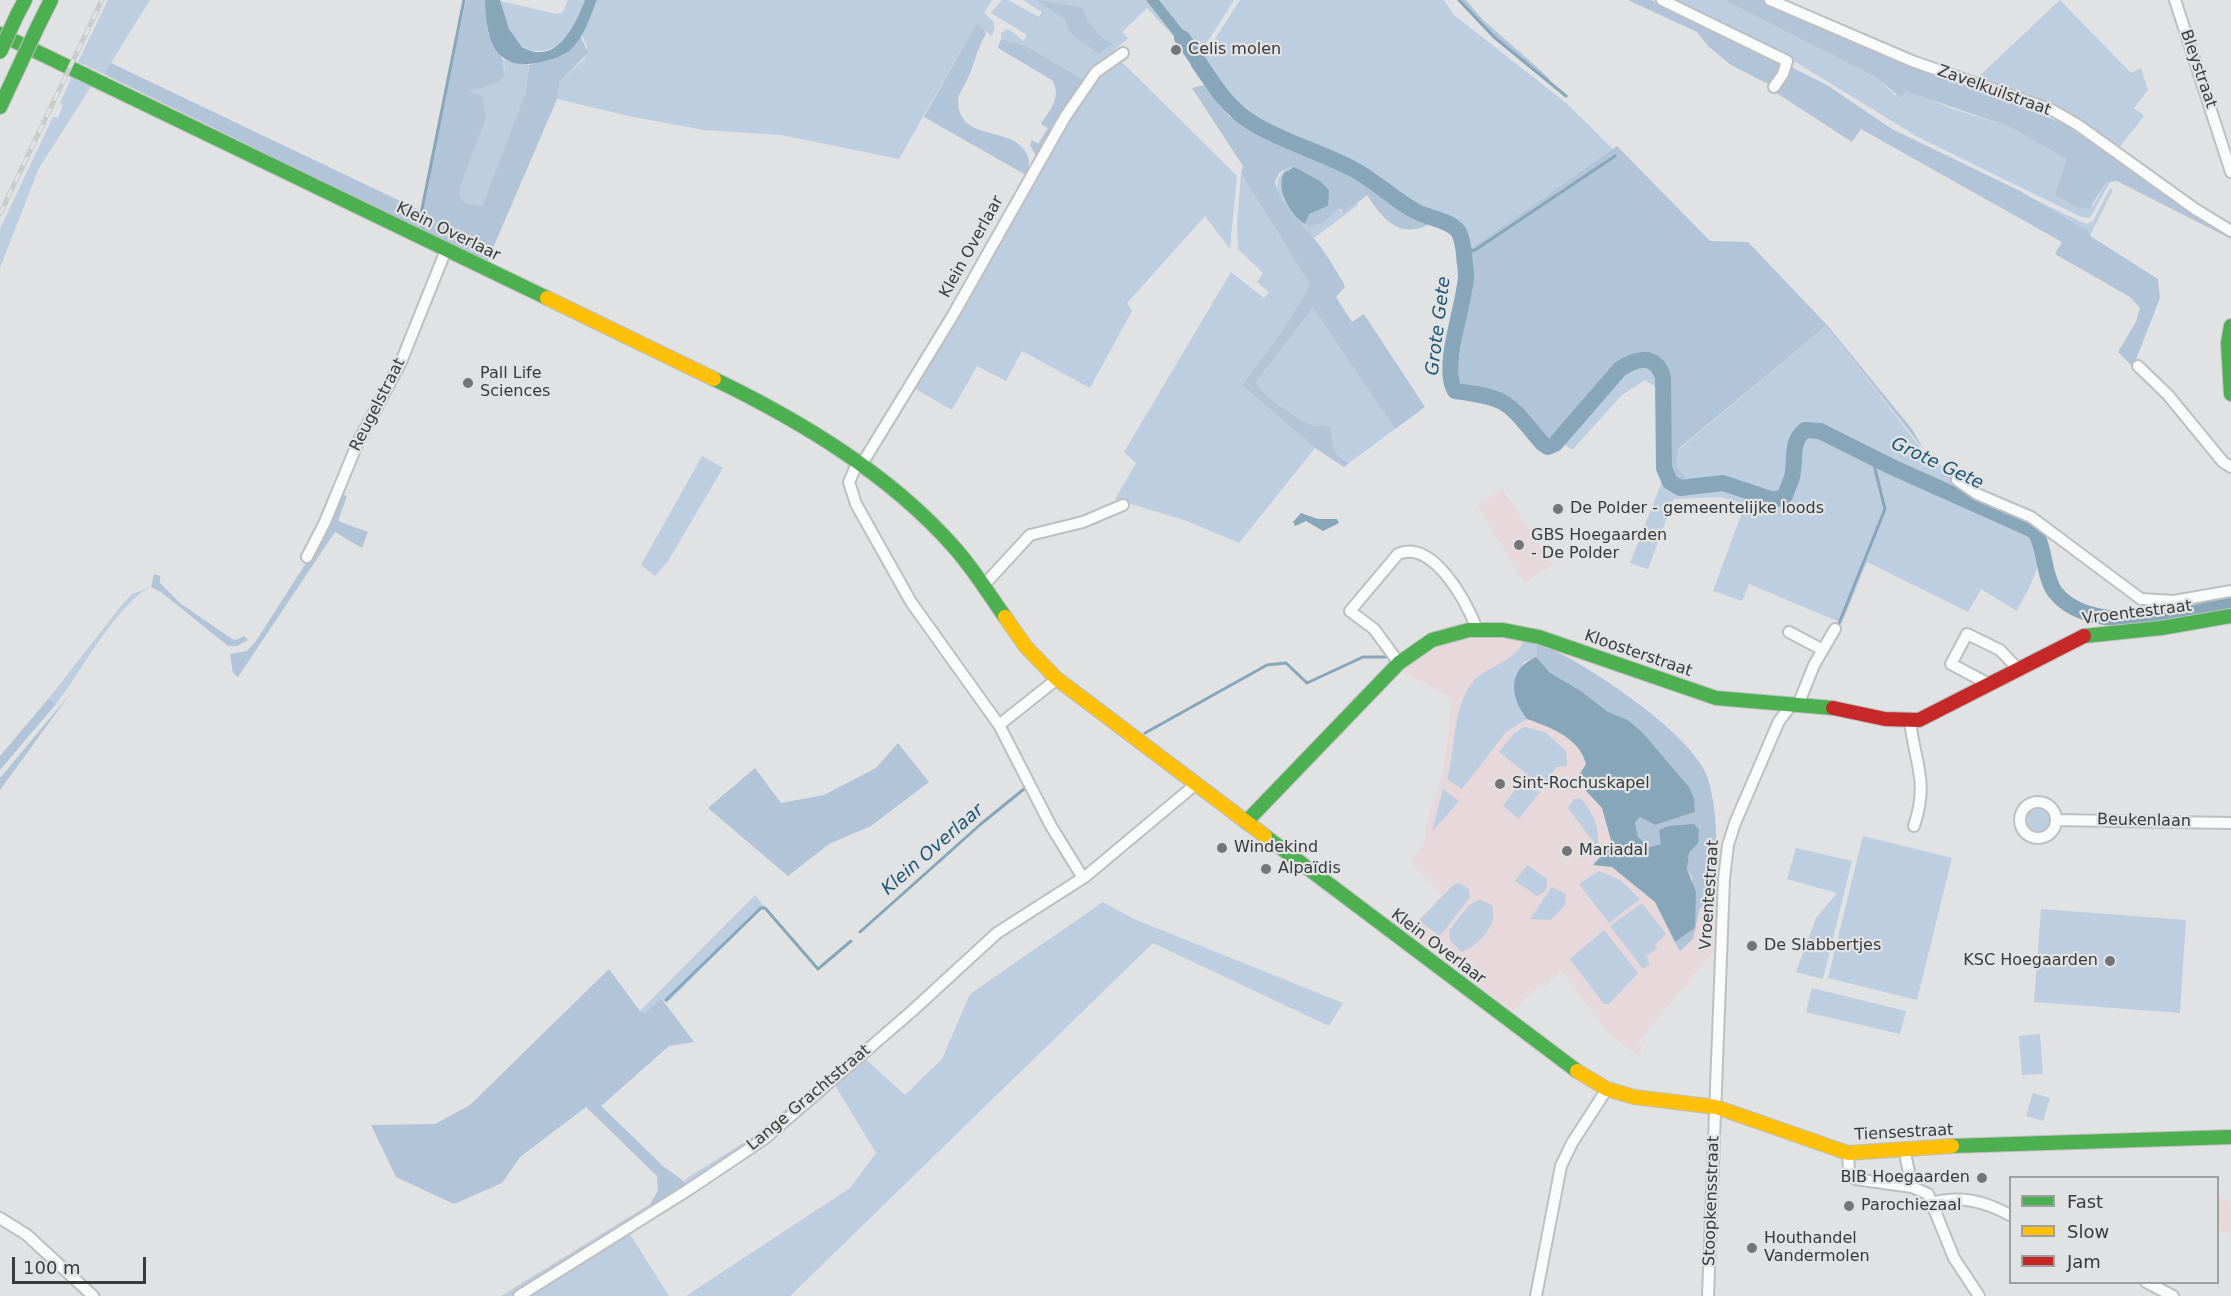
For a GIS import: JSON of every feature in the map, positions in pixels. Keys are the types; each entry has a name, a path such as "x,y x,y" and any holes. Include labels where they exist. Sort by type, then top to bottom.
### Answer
{"main road":[{"path":"0,52 25,0"},
{"path":"0,107 51,0"},
{"name":"Klein Overlaar","path":"0,34 765,405 803,426 906,502 952,545 983,586 1012,632 1057,679 1535,1041 1607,1089"},
{"path":"2231,326 2228,343 2231,394"},
{"name":"Vroentestraat","path":"1794,706 1910,721 1919,720 2089,633 2161,628 2231,616"},
{"name":"Kloosterstraat","path":"1246,822 1399,663 1420,646 1438,637 1477,629 1525,633 1717,698 1794,706"},
{"name":"Tiensestraat","path":"1607,1089 1634,1097 1716,1107 1848,1153 2001,1143 2231,1137"}],"street":[{"path":"1662,0 1787,61 1784,74 1773,87"},
{"name":"Zavelkuilstraat","path":"1770,0 1903,57 2052,110 2078,125 2179,199 2231,231"},
{"name":"Bleystraat","path":"2175,0 2231,172"},
{"name":"Klein Overlaar","path":"857,464 865,459 953,315 1065,117 1096,72 1123,52"},
{"name":"Reugelstraat","path":"307,557 326,522 358,441 401,362 446,250"},
{"path":"2138,366 2168,395 2223,462 2231,467"},
{"path":"857,464 850,475 850,488 895,575 927,628 999,725 1050,826 1083,878"},
{"path":"1957,480 1977,494 2031,517 2141,599 2174,601 2231,591"},
{"path":"983,586 1029,535 1074,525 1123,505"},
{"path":"1399,663 1374,629 1350,611 1398,554 1406,550 1419,551 1436,564 1450,582 1477,629"},
{"name":"Vroentestraat","path":"1716,1107 1724,879 1728,845 1735,823 1779,721 1794,706 1835,629"},
{"path":"1789,632 1823,650"},
{"path":"1989,684 1950,664 1967,634 2000,650 2018,669"},
{"path":"999,725 1057,679"},
{"path":"1910,721 1923,784 1921,806 1914,826"},
{"name":"Lange Grachtstraat","path":"519,1296 688,1190 764,1139 997,933 1083,878 1196,784"},
{"name":"Beukenlaan","path":"2056,820 2231,823"},
{"path":"1536,1296 1561,1166 1572,1143 1607,1089"},
{"name":"Stoopkensstraat","path":"1708,1296 1716,1107"},
{"path":"1848,1153 1848,1170 1855,1179 1912,1188 1928,1194 1954,1258 1977,1295"},
{"path":"1906,1158 1912,1188"},
{"path":"1931,1203 1951,1197 1982,1202 2009,1215"},
{"path":"0,1218 27,1235 93,1296"},
{"path":"2150,1284 2174,1296"}],"shaded area":[{"path":"108,0 150,0 104,74 78,62"},
{"path":"466,0 485,0 488,33 503,60 504,76 496,84 469,91 482,96 486,117 460,187 459,196 465,203 482,207 526,91 529,65 564,55 581,37 588,53 560,81 557,99 487,262 104,74 111,63 421,211"},
{"path":"485,0 500,0 509,29 522,47 534,52 545,52 555,48 570,31 585,0 597,0 583,33 571,49 553,59 525,64 503,58 496,50 488,28"},
{"path":"568,0 585,0 569,35 557,46 535,51 527,49 514,37 500,1 557,14 563,12"},
{"path":"597,0 992,0 984,13 992,20 994,28 992,36 976,24 899,159 781,135 704,130 557,99 560,81 585,58 587,46 581,33"},
{"path":"1002,0 1008,0 1039,17 1042,12 1023,0 1146,0 1173,36 1147,8 1122,32 1128,38 1093,69 1086,81 1026,46 1001,39 1001,33 1008,29 1024,41 1027,35 991,13"},
{"path":"1037,0 1082,7 1094,29 1112,44 1099,54 1069,32 1065,19"},
{"path":"1146,0 1159,0 1191,40 1189,45 1196,54 1191,58"},
{"path":"1159,0 1234,0 1210,38 1196,54 1189,45 1190,39"},
{"path":"1240,0 1444,0 1454,15 1565,102 1613,149 1469,250 1464,238 1451,222 1403,200 1369,172 1343,157 1260,124 1233,102 1199,56 1211,45"},
{"path":"1457,0 1466,0 1482,19 1548,77 1555,87 1493,38"},
{"path":"1628,0 1651,0 1780,61 1783,66 1770,85 1731,65 1708,46 1697,32"},
{"path":"1668,0 1724,0 1877,78 1895,95 1906,91 1914,92 1950,108 2010,127 2068,159 2093,206 2106,182 2111,180 2090,218 2081,217 1918,137 1789,58"},
{"path":"1724,0 1763,0 2066,125 2181,206 2231,234 2231,239 2117,181 2106,182 2090,208 2076,207 2055,195 2067,159 2010,127 1906,91 1901,98 1877,78"},
{"path":"2060,0 2131,73 2141,68 2148,90 2134,108 2144,116 2117,150 2074,118 1975,80"},
{"path":"976,24 982,27 986,34 959,97 961,115 968,124 977,129 1012,140 1022,147 1029,159 1026,175 924,117"},
{"path":"1001,39 1026,46 1086,81 1036,156 1030,145 1032,140 1038,144 1048,128 1041,124 1052,108 1056,97 1055,86 1052,80 998,48"},
{"path":"1199,56 1225,95 1215,100 1191,66"},
{"path":"503,60 529,65 526,91 482,208 465,203 459,196 468,91 496,84 505,68"},
{"path":"1122,62 1237,176 1230,249 1205,216 1127,303 1132,311 1090,388 1022,351 1006,381 977,366 952,410 914,388 1078,103 1099,75"},
{"path":"1789,66 1827,85 1892,129 2020,191 2091,233 2090,236 2158,279 2160,298 2133,367 2118,352 2136,322 2140,308 2130,297 2055,254 2062,242 1861,129 1852,142 1772,90"},
{"path":"73,74 92,85 39,168 0,268 0,229 53,117 58,118 63,105 60,103"},
{"path":"1204,85 1229,116 1287,148 1360,177 1392,204 1432,223 1411,229 1394,225 1380,213 1367,195 1344,213 1338,209 1323,223 1309,227 1305,224 1308,214 1328,206 1320,181 1289,167 1279,173 1275,182 1285,204 1320,246 1343,282 1345,287 1336,297 1352,322 1364,314 1425,407 1395,429 1313,307 1256,382 1272,400 1299,418 1312,425 1331,428 1336,453 1349,463 1344,467 1315,448 1242,385 1283,330 1310,285 1241,173 1243,166 1192,88"},
{"path":"1617,146 1710,241 1748,242 1827,325 1912,429 1924,450 1826,326 1678,449 1677,467 1685,477 1682,483 1674,479 1669,470 1671,380 1661,360 1647,354 1630,360 1612,373 1556,438 1545,437 1514,400 1455,384 1468,302 1469,250"},
{"path":"1289,167 1294,167 1288,170 1302,222 1309,227 1323,223 1338,209 1344,213 1357,203 1358,205 1314,238 1291,213 1279,194 1277,185 1280,176"},
{"path":"1294,167 1320,181 1329,190 1328,206 1309,214 1305,224 1290,209 1283,194 1284,173"},
{"path":"1241,173 1310,285 1283,330 1242,385 1315,448 1239,543 1187,521 1115,499 1136,463 1124,452 1231,272 1264,298 1269,292 1257,282 1263,273 1238,249 1237,225"},
{"path":"2110,188 2113,190 2091,233 2019,192 2086,224 2093,221"},
{"path":"1313,306 1395,429 1349,463 1336,453 1331,440 1330,428 1312,425 1289,413 1264,393 1256,382"},
{"path":"1826,326 1923,451 1955,477 1949,487 1909,473 1844,437 1815,428 1803,429 1794,436 1788,482 1778,495 1770,497 1723,479 1682,483 1685,477 1677,467 1678,450"},
{"path":"1642,363 1654,370 1659,389 1645,380 1622,395 1572,450 1564,444 1620,378"},
{"path":"1805,436 1814,436 2028,531 2035,541 2038,561 2032,581 2017,611 1981,589 1968,612 1867,562 1842,623 1749,584 1742,601 1713,591 1745,504 1721,497 1674,499 1648,569 1630,563 1663,479 1677,493 1717,487 1773,505 1786,502 1797,479 1800,439"},
{"path":"702,456 723,468 668,561 655,576 641,565"},
{"name":"GBS Hoegaarden - De Polder","path":"1502,489 1552,565 1524,583 1477,505"},
{"path":"341,494 347,496 338,521 368,532 362,548 335,532 238,677 233,673 230,654 247,651 256,641 326,532"},
{"path":"1301,513 1318,519 1337,519 1339,523 1323,531 1306,521 1295,526 1293,522"},
{"path":"154,574 160,576 160,583 180,603 232,639 236,640 244,636 248,640 237,646 228,646 161,592 151,587"},
{"path":"151,587 138,595 125,608 56,704 49,698 132,594"},
{"name":"Mariadal","path":"1476,636 1501,636 1537,643 1570,657 1639,705 1671,732 1688,748 1708,777 1716,838 1714,951 1638,1042 1642,1046 1640,1056 1608,1033 1561,970 1545,986 1542,983 1513,1011 1407,932 1442,895 1411,863 1425,840 1426,825 1444,767 1451,701 1445,694 1403,672 1409,664 1428,651 1452,641"},
{"path":"1524,640 1537,643 1536,657 1523,662 1521,712 1527,719 1506,732 1462,789 1447,779 1460,706 1471,684 1484,672 1514,654"},
{"path":"1537,643 1579,664 1633,699 1681,741 1699,761 1708,779 1716,823 1714,897 1700,908 1693,939 1680,951 1675,942 1695,928 1692,877 1687,869 1689,853 1698,843 1662,844 1650,847 1638,837 1635,821 1640,817 1655,825 1695,812 1689,787 1643,733 1628,720 1608,712 1581,691 1549,673 1536,657"},
{"path":"1536,657 1550,673 1581,691 1608,712 1628,720 1643,733 1689,787 1694,799 1695,812 1655,825 1640,817 1635,822 1638,837 1650,847 1661,844 1659,830 1669,826 1694,824 1699,830 1698,843 1689,853 1687,869 1696,892 1695,928 1675,942 1655,902 1612,867 1593,865 1612,844 1602,808 1576,780 1586,764 1583,755 1571,740 1527,719 1517,701 1514,684 1516,676 1527,662"},
{"path":"70,694 0,790 0,778"},
{"path":"49,698 56,704 0,770 0,756"},
{"path":"1524,727 1545,732 1566,751 1567,766 1556,767 1542,789 1529,786 1525,779 1527,774 1499,752 1514,734"},
{"path":"898,743 929,782 871,826 829,844 788,876 708,808 755,768 781,803 824,795 876,768"},
{"path":"1522,780 1528,789 1540,792 1519,819 1503,806"},
{"path":"1443,789 1459,801 1432,832"},
{"path":"1580,798 1595,821 1598,834 1597,847 1568,808 1574,799"},
{"path":"2038,809 2046,812 2049,820 2046,828 2038,831 2030,828 2027,820 2030,812"},
{"path":"1863,836 1952,858 1917,1000 1828,978"},
{"path":"1796,848 1852,861 1823,979 1796,972 1816,918 1837,893 1787,879"},
{"path":"1527,865 1547,879 1546,890 1537,896 1515,881"},
{"path":"1599,871 1620,880 1640,899 1609,923 1579,884"},
{"path":"1459,883 1469,889 1470,897 1440,936 1419,921 1453,885"},
{"path":"1552,887 1566,894 1565,905 1551,920 1530,919"},
{"path":"755,895 764,906 667,1003 661,998 645,1013 640,1011"},
{"path":"1479,900 1491,904 1493,918 1491,926 1475,945 1461,952 1450,940 1449,931 1469,905"},
{"path":"1103,902 1134,919 1343,1003 1329,1026 1153,943 790,1296 686,1296 850,1188 876,1153 833,1082 862,1056 905,1095 942,1059 970,994"},
{"path":"1642,903 1666,934 1655,945 1657,949 1646,956 1650,964 1643,969 1610,926"},
{"name":"KSC Hoegaarden","path":"2041,909 2186,920 2180,1013 2034,1002"},
{"path":"1604,930 1638,973 1609,1004 1604,1004 1570,959"},
{"path":"609,969 640,1011 645,1013 661,998 694,1042 669,1046 601,1106 663,1166 689,1185 653,1208 650,1204 658,1191 657,1176 586,1107 520,1157 502,1183 454,1204 396,1177 371,1125 435,1124 470,1105"},
{"path":"1812,988 1906,1011 1900,1034 1806,1012"},
{"path":"2040,1034 2043,1074 2022,1075 2019,1036"},
{"path":"830,1072 831,1076 773,1127 689,1185 684,1180 751,1138"},
{"path":"2033,1093 2050,1098 2043,1121 2026,1116"},
{"path":"2219,1197 2231,1202 2231,1234 2219,1229"},
{"path":"650,1204 653,1208 524,1289 511,1296 501,1296"},
{"path":"628,1231 669,1296 523,1296"}],"waterway":[{"path":"423,227 420,219 464,0"},
{"path":"1459,0 1494,37 1566,96"},
{"name":"Grote Gete","path":"1182,38 1222,96 1242,116 1278,137 1353,169 1409,207 1449,224 1458,231 1463,245 1466,276 1450,367 1451,381 1455,391 1487,396 1506,404 1548,447 1555,444 1620,369 1639,360 1651,361 1660,370 1663,378 1664,468 1670,482 1680,488 1723,483 1774,500 1785,496 1792,477 1797,440 1805,430 1820,431 1892,467 2035,531 2039,538 2048,578 2055,592 2070,605 2090,614 2114,618 2165,617 2190,614 2231,603"},
{"path":"1464,253 1475,250 1615,156"},
{"path":"1838,626 1885,509 1872,457"},
{"name":"Klein Overlaar","path":"1145,733 1267,665 1286,663 1307,683 1363,657 1386,657"},
{"name":"Klein Overlaar","path":"860,932 982,823 1024,789"},
{"path":"666,1000 761,908 765,908 818,969 851,941"}],"railway":[{"path":"0,214 102,0"}],"traffic: fast":[{"path":"17,15 25,0"},
{"path":"39,24 51,0"},
{"path":"0,52 17,15"},
{"path":"15,75 39,24"},
{"path":"0,34 547,298"},
{"path":"0,107 15,75"},
{"path":"2231,326 2228,343 2231,394"},
{"path":"714,379 811,431 901,495 960,554 1005,617"},
{"path":"2084,636 2161,628 2231,616"},
{"path":"1246,822 1399,663 1432,640 1469,630 1503,630 1539,637 1716,698 1833,708"},
{"path":"1265,836 1577,1071"},
{"path":"1952,1146 2231,1137"}],"traffic: slow":[{"path":"547,298 714,379"},
{"path":"1005,617 1026,647 1057,679 1265,836"},
{"path":"1577,1071 1607,1089 1634,1097 1716,1107 1848,1153 1952,1146"}],"traffic: jam":[{"path":"1833,708 1885,719 1919,720 2084,636"}],"place":[{"name":"Celis molen","path":"1176,50"},
{"name":"Pall Life Sciences","path":"468,383"},
{"name":"De Polder - gemeentelijke loods","path":"1558,509"},
{"name":"GBS Hoegaarden - De Polder","path":"1519,545"},
{"name":"Sint-Rochuskapel","path":"1500,784"},
{"name":"Windekind","path":"1222,848"},
{"name":"Mariadal","path":"1567,851"},
{"name":"Alpaïdis","path":"1266,869"},
{"name":"De Slabbertjes","path":"1752,946"},
{"name":"KSC Hoegaarden","path":"2110,961"},
{"name":"BIB Hoegaarden","path":"1982,1178"},
{"name":"Parochiezaal","path":"1849,1206"},
{"name":"Houthandel Vandermolen","path":"1752,1248"}]}
